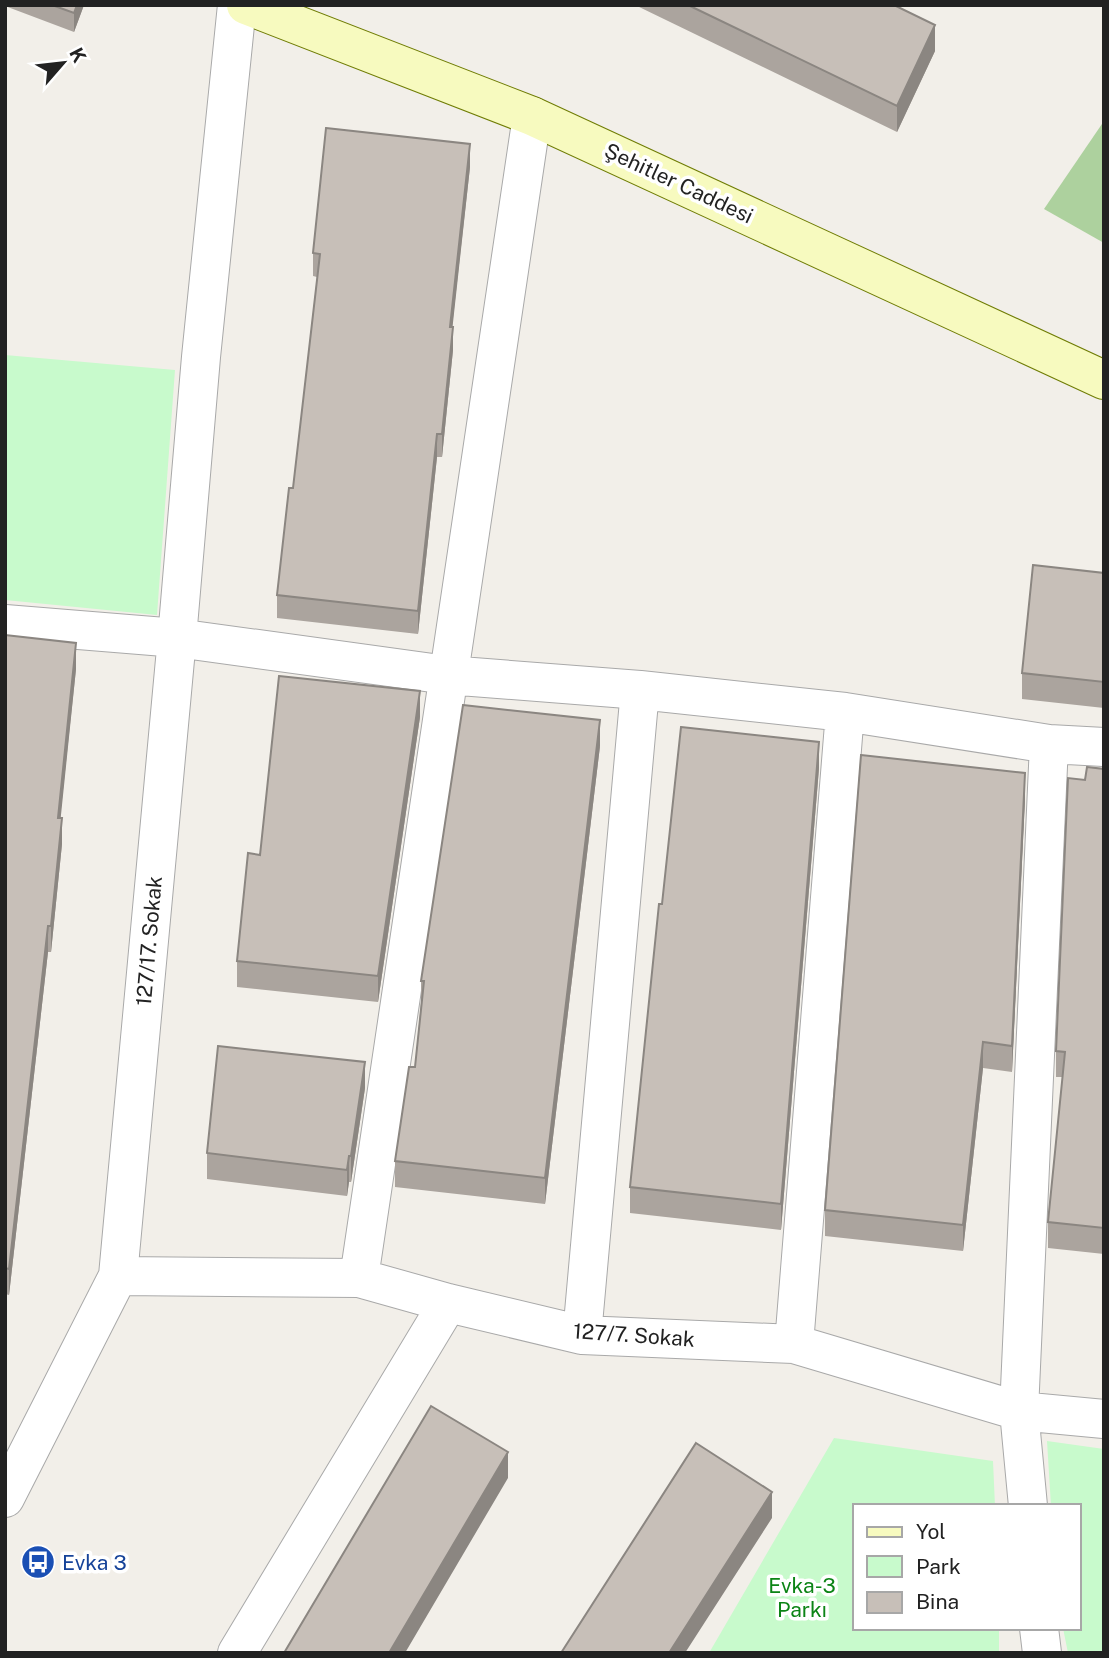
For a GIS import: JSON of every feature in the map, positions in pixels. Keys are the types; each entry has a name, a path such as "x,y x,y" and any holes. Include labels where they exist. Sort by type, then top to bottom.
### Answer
{"street":[{"name":"127/17. Sokak","path":"5,1498 118,1276 201,357 237,5"},
{"name":"Şehitler Caddesi","path":"246,5 532,116 1104,380"},
{"path":"359,1278 532,116"},
{"path":"5,624 177,638 447,675 640,690 845,712 1049,744 1104,747"},
{"path":"582,1335 640,690"},
{"path":"794,1344 845,712"},
{"path":"1028,1504 1020,1411 1049,744"},
{"name":"127/7. Sokak","path":"118,1276 359,1278 448,1303 582,1335 794,1344 1020,1411 1104,1419"},
{"path":"237,1653 448,1303"},
{"path":"1039,1630 1042,1653"}],"green space":[{"path":"1104,121 1104,243 1044,209"},
{"path":"5,355 175,370 157,615 5,600"},
{"name":"Evka-3 Parkı","path":"834,1438 993,1461 995,1504 853,1504 853,1630 999,1630 999,1653 709,1653"},
{"path":"1047,1441 1104,1449 1104,1653 1068,1653 1063,1630 1081,1630 1081,1504 1051,1504"}],"building":[{"path":"52,5 77,5 74,13"},
{"path":"688,5 894,5 935,25 897,106"},
{"path":"326,128 470,144 450,327 453,327 442,434 437,434 418,611 277,595 289,488 293,488 320,254 313,253"},
{"path":"1033,565 1104,573 1104,682 1022,673"},
{"path":"5,635 76,643 58,818 62,818 51,926 48,926 9,1269 5,1268"},
{"path":"279,676 420,691 378,976 237,961 248,853 260,855"},
{"path":"463,705 600,720 545,1178 395,1161 409,1067 415,1067 424,981 421,981"},
{"path":"681,727 819,742 781,1204 630,1187 659,904 662,904"},
{"path":"861,755 1025,773 1012,1046 983,1042 963,1225 825,1210"},
{"path":"1087,767 1104,769 1104,1228 1048,1222 1065,1052 1056,1051 1068,778 1085,780"},
{"path":"218,1046 365,1062 347,1170 207,1153"},
{"path":"431,1406 508,1452 389,1653 284,1653"},
{"path":"696,1443 772,1492 669,1653 561,1653"}],"place":[{"name":"Evka 3","path":"38,1562"}]}
